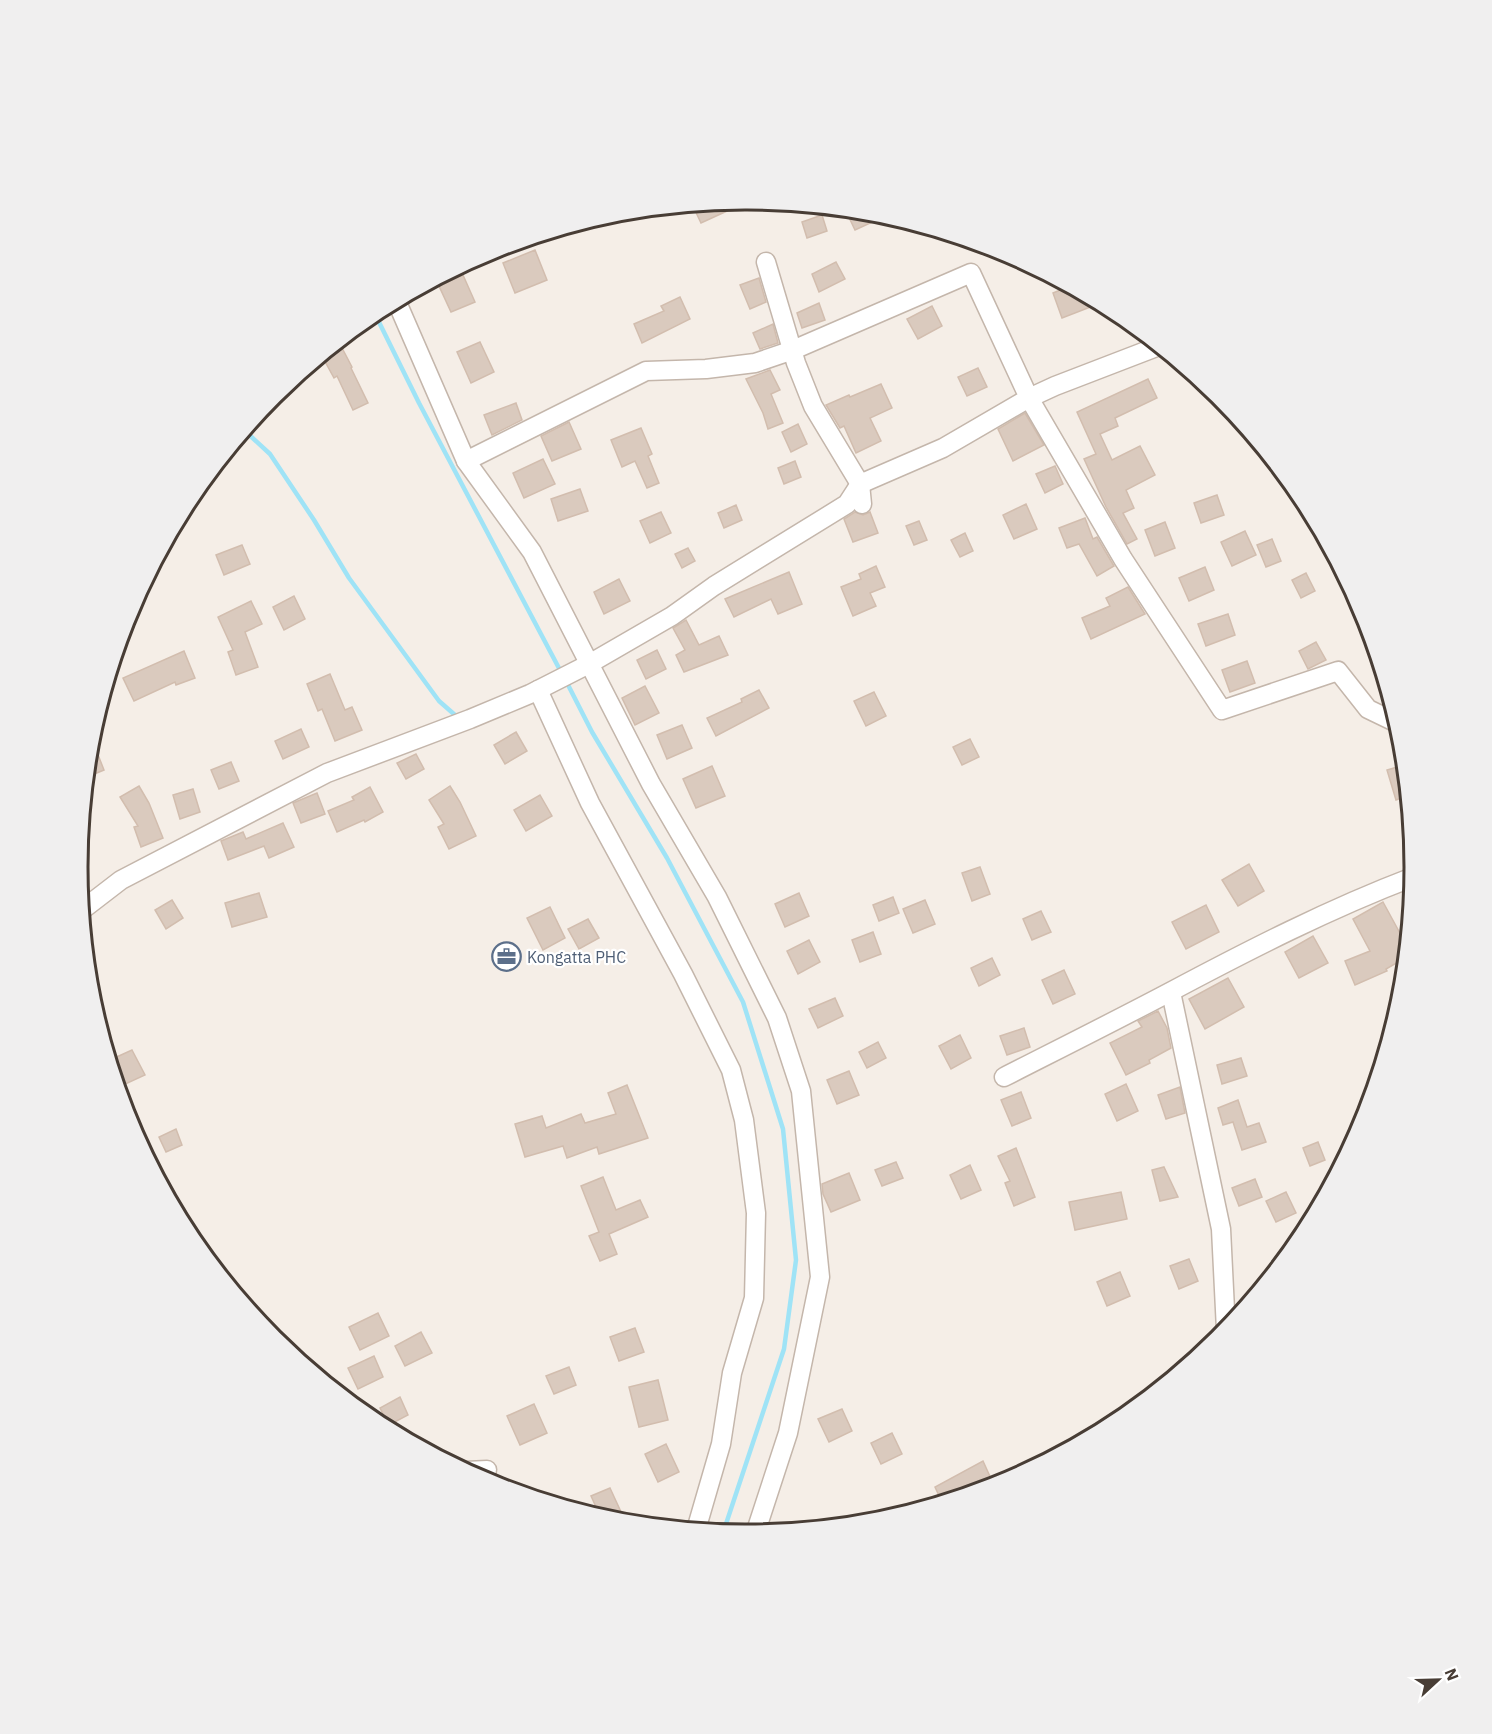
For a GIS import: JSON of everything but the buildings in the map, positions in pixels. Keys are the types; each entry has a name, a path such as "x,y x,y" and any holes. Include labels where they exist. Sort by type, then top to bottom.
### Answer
{"street":[{"path":"766,262 796,363 813,406 860,484 862,504"},
{"path":"466,460 646,371 706,369 755,363 793,350 971,273 1029,398 1123,559 1222,710 1338,670 1368,709 1386,718"},
{"path":"400,309 466,460 531,552 582,667 717,897 777,1018 801,1091 820,1277 788,1433 757,1524"},
{"path":"90,904 121,880 327,773 470,719 538,690 582,667 672,616 714,586 847,504 860,484 943,448 1029,398 1151,349"},
{"path":"538,690 590,803 683,974 731,1070 744,1120 756,1213 754,1298 732,1373 721,1444 698,1523"},
{"path":"1004,1077 1208,971 1366,895 1403,881"},
{"path":"1171,992 1221,1229 1225,1317"}],"waterway":[{"path":"379,322 419,403 561,672"},
{"path":"250,435 270,454 349,578 439,701 455,715"},
{"path":"565,679 592,732 667,858 743,1002 783,1129 796,1260 784,1349 726,1524"}],"place":[{"name":"Kongatta PHC","path":"506,957"}]}
